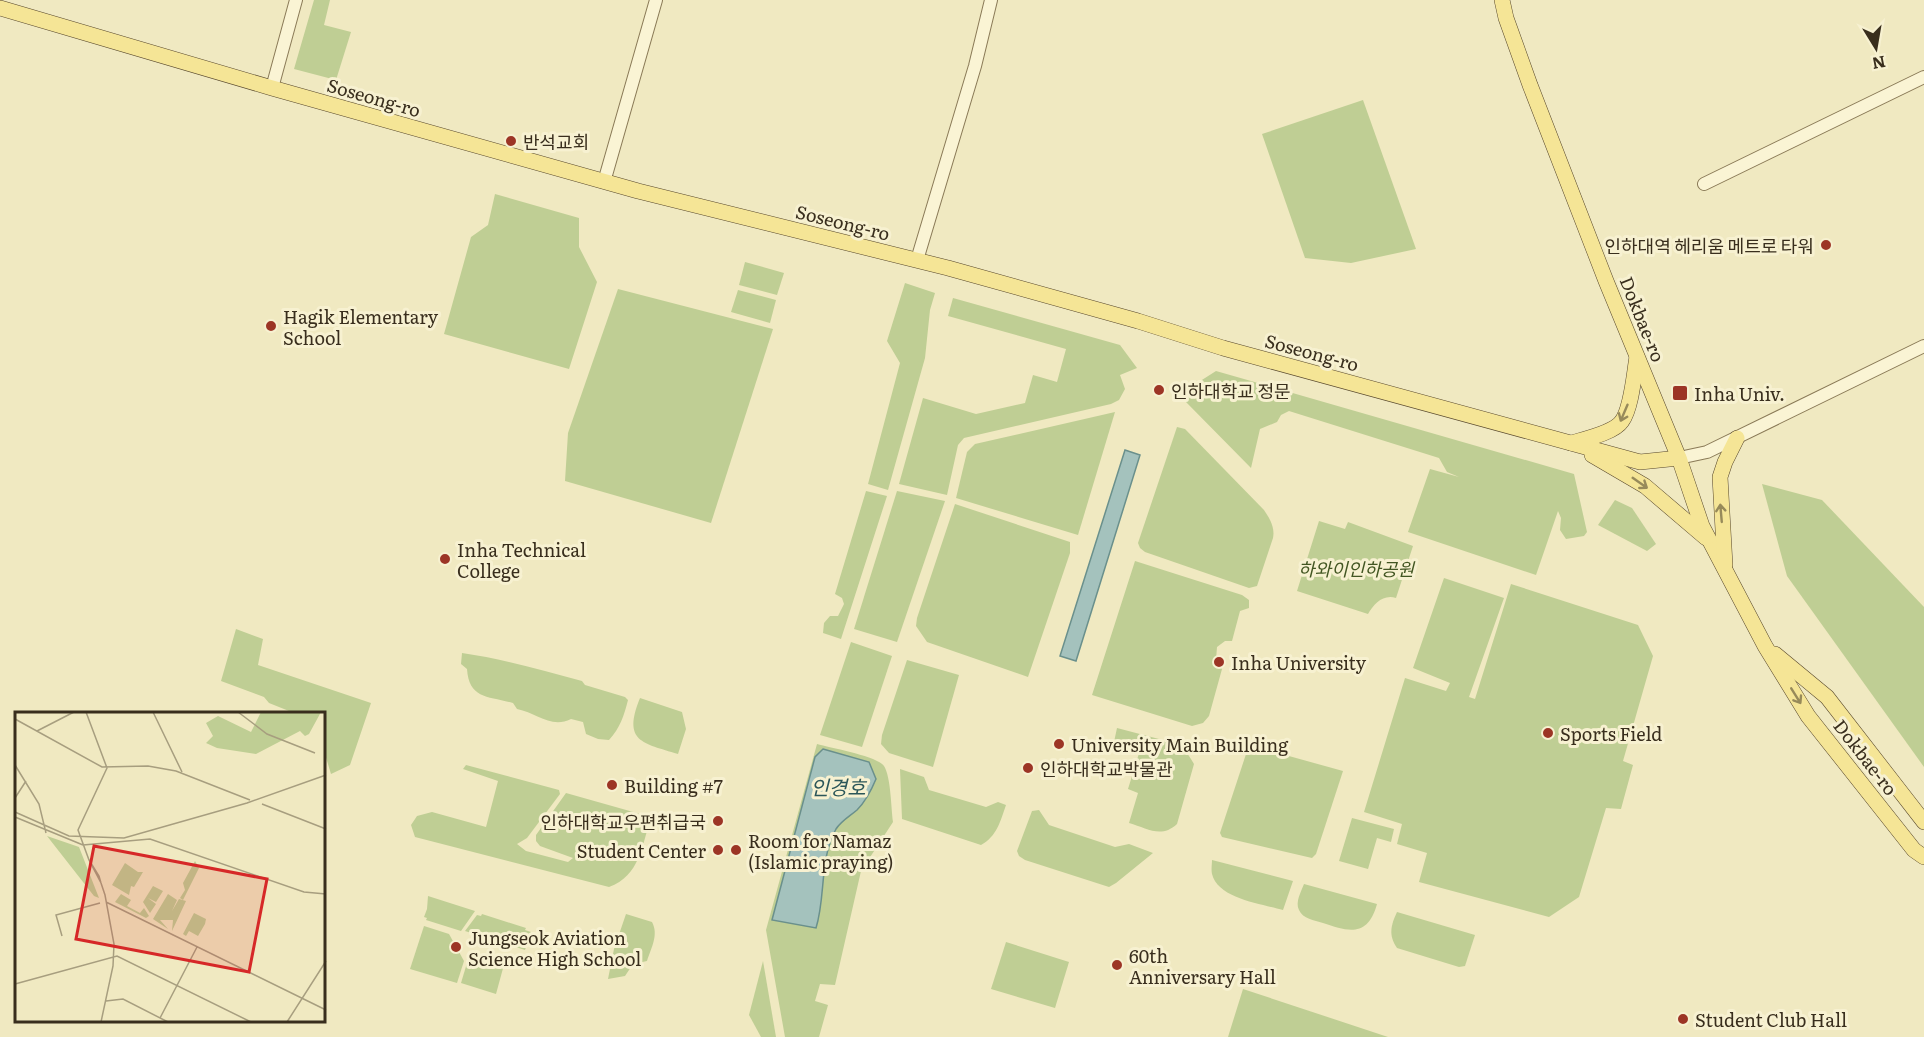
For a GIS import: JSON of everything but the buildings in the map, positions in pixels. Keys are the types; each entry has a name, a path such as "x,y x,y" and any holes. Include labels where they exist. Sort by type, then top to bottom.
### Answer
{"main road":[{"name":"Dokbae-ro","path":"1502,0 1506,18 1530,85 1679,458 1702,526 1765,646 1808,716 1914,850 1924,857"},
{"name":"Soseong-ro","path":"0,8 604,182 916,260 1127,318 1223,348 1640,462 1679,458"},
{"path":"1571,443 1601,434 1616,427 1623,420 1637,357"},
{"path":"1725,571 1720,477 1737,438"},
{"path":"1571,443 1645,486 1710,541"},
{"name":"Dokbae-ro","path":"1765,646 1827,697 1924,822"}],"street":[{"path":"272,88 296,0"},
{"path":"604,182 656,0"},
{"path":"916,260 975,66 991,0"},
{"path":"1704,184 1924,77"},
{"path":"1679,458 1707,452 1924,346"}],"green space":[{"path":"314,0 330,0 324,25 351,32 336,80 294,69"},
{"path":"1363,100 1416,249 1351,263 1305,258 1262,134"},
{"path":"495,194 579,218 579,247 597,282 569,369 444,334 471,237 488,225"},
{"path":"745,262 784,273 777,295 739,285"},
{"path":"905,283 935,293 930,310 925,358 888,490 868,484 900,363 887,341"},
{"path":"618,289 773,329 711,523 565,481 568,433"},
{"path":"738,290 776,300 770,323 731,312"},
{"path":"953,298 1120,345 1137,368 1120,375 1125,389 1119,400 1111,404 964,438 958,445 947,495 899,484 923,398 976,414 1025,403 1033,375 1057,382 1066,349 948,316"},
{"path":"1216,371 1574,474 1587,532 1584,536 1566,539 1560,530 1561,518 1558,511 1536,575 1408,532 1430,469 1459,477 1447,472 1439,458 1289,411 1281,415 1277,422 1260,429 1251,468 1185,401 1194,385"},
{"path":"1115,412 1078,535 956,498 967,452 975,444"},
{"path":"1177,427 1185,429 1264,510 1270,520 1273,538 1257,586 1249,588 1145,552 1140,548 1138,543"},
{"path":"1762,484 1822,500 1924,607 1924,767 1787,576"},
{"path":"866,491 887,496 841,639 823,633 824,623 830,616 838,616 844,604 842,598 835,594"},
{"path":"897,491 945,501 897,642 854,629"},
{"path":"1615,500 1632,508 1656,544 1647,551 1598,525"},
{"path":"955,504 1070,542 1070,553 1028,677 927,642 916,626"},
{"name":"하와이인하공원","path":"1319,521 1345,529 1348,522 1413,546 1396,598 1387,597 1376,603 1368,614 1297,591"},
{"path":"1135,561 1242,595 1249,600 1249,608 1240,611 1232,641 1225,641 1217,647 1216,660 1222,669 1209,716 1203,723 1192,726 1092,695"},
{"name":"Sports Field","path":"1444,578 1504,598 1469,697 1475,699 1511,584 1638,625 1653,656 1623,761 1633,765 1621,809 1606,808 1579,897 1549,917 1419,882 1427,853 1397,844 1402,824 1364,812 1405,678 1446,691 1450,683 1413,668"},
{"path":"236,629 263,639 258,665 371,703 350,765 331,774 326,758 326,712 292,712 269,703 264,697 221,681"},
{"path":"851,642 892,656 862,747 820,735"},
{"path":"462,653 582,681 585,685 625,697 628,700 621,722 609,740 598,739 586,734 583,722 571,719 564,722 550,721 517,709 513,703 481,695 472,686 467,669 461,664"},
{"path":"907,660 959,675 933,767 889,753 881,744"},
{"path":"640,698 682,712 686,729 678,754 655,747 639,738 633,724"},
{"path":"1117,728 1178,744 1194,764 1177,824 1171,828 1160,832 1129,823 1138,793 1128,789 1140,750 1114,742"},
{"path":"817,744 873,759 884,766 889,785 893,822 861,871 835,985 820,984 815,1001 828,1005 819,1037 785,1037 766,930"},
{"path":"1249,745 1343,771 1316,854 1312,858 1222,837 1220,833"},
{"path":"466,765 559,790 560,794 527,838 517,844 526,851 568,862 573,858 540,846 536,841 536,835 566,793 651,817 634,867 619,882 609,887 415,837 411,825 417,816 432,812 486,827 498,781 463,769"},
{"path":"900,769 924,777 929,790 986,807 998,802 1006,805 994,833 981,845 902,819"},
{"path":"1039,810 1049,825 1115,847 1129,844 1153,853 1109,887 1025,860 1019,856 1017,851 1032,811"},
{"path":"1352,818 1394,829 1391,842 1377,838 1368,869 1339,861"},
{"path":"1212,860 1293,881 1283,910 1253,903 1223,889 1212,874"},
{"path":"1304,884 1377,904 1373,915 1363,927 1349,930 1332,926 1309,919 1301,913 1298,900"},
{"path":"428,896 475,911 461,931 426,920 427,918 424,917"},
{"path":"1397,912 1475,935 1465,966 1459,967 1397,948 1392,939 1391,930"},
{"path":"482,914 526,928 525,930 531,932 525,950 465,931 477,915"},
{"path":"626,914 652,922 655,932 654,942 647,961 633,964 625,976 608,979 614,949"},
{"path":"424,926 449,934 464,961 457,983 410,969"},
{"path":"1006,942 1069,962 1055,1008 991,989"},
{"path":"484,954 505,961 496,994 461,983 467,963"},
{"path":"763,961 776,1037 761,1037 749,1015"},
{"path":"1243,989 1388,1037 1228,1037"}],"water":[{"path":"1125,450 1140,455 1076,661 1060,656"},
{"name":"인경호","path":"823,749 869,762 876,779 863,803 838,826 831,841 827,853 816,928 772,920 815,757"}],"place":[{"name":"반석교회","path":"511,141"},
{"name":"인하대역 헤리움 메트로 타워","path":"1826,245"},
{"name":"Hagik Elementary School","path":"271,326"},
{"name":"인하대학교 정문","path":"1159,390"},
{"name":"Inha Univ.","path":"1680,393"},
{"name":"Inha Technical College","path":"445,559"},
{"name":"Inha University","path":"1219,662"},
{"name":"Sports Field","path":"1548,733"},
{"name":"University Main Building","path":"1059,744"},
{"name":"인하대학교박물관","path":"1028,768"},
{"name":"Building #7","path":"612,785"},
{"name":"인하대학교우편취급국","path":"718,821"},
{"name":"Student Center","path":"718,850"},
{"name":"Room for Namaz (Islamic praying)","path":"736,850"},
{"name":"Jungseok Aviation Science High School","path":"456,947"},
{"name":"60th Anniversary Hall","path":"1117,965"},
{"name":"Student Club Hall","path":"1683,1019"}]}
